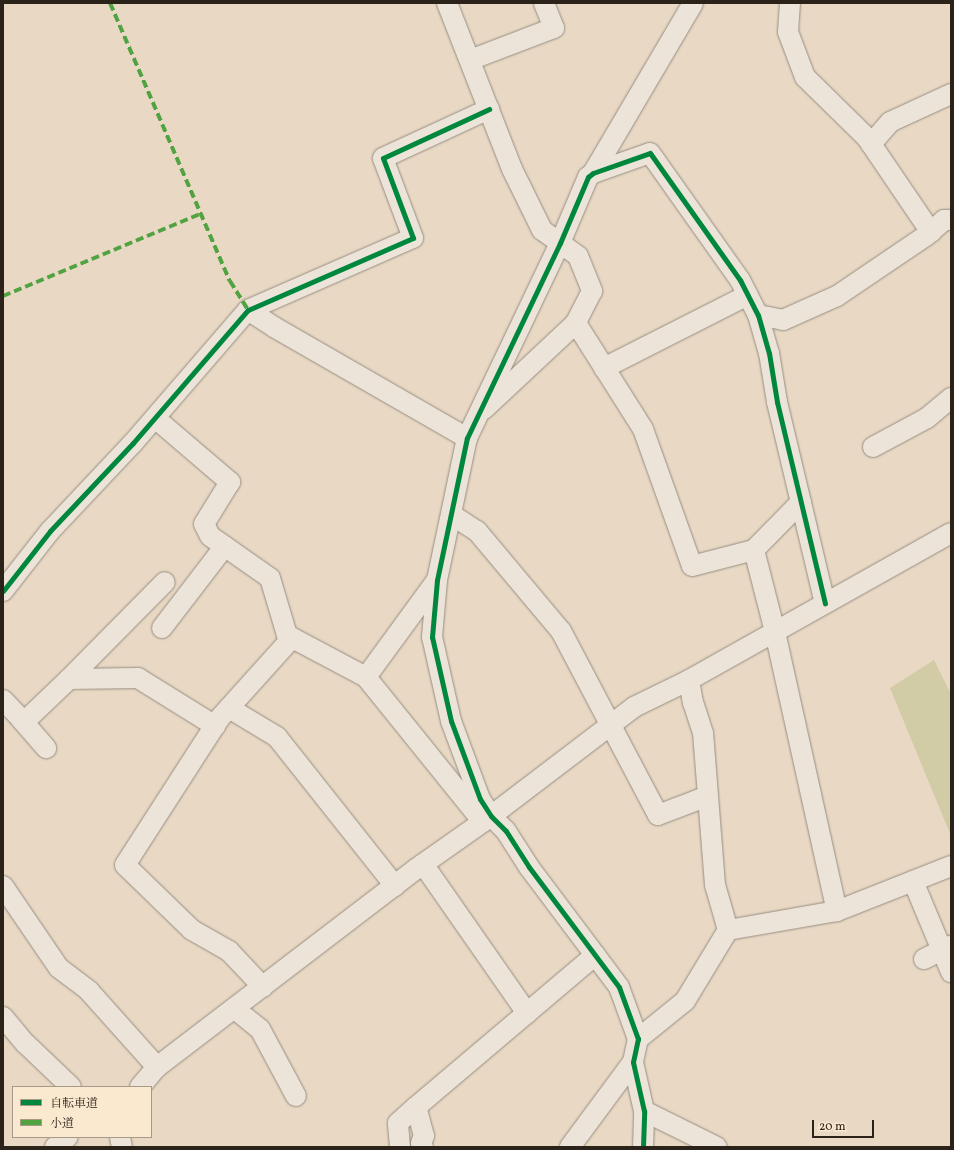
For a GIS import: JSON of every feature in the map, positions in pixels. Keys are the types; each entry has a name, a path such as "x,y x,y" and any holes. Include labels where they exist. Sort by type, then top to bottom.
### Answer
{"street":[{"path":"447,3 512,169 542,230 578,256 592,291 576,323 479,414"},
{"path":"470,60 554,28 544,3"},
{"path":"593,173 693,3"},
{"path":"790,3 788,32 805,77 871,144 931,232"},
{"path":"871,144 890,122 951,94"},
{"path":"3,591 50,531 155,418 248,310 413,238 383,158 488,109"},
{"path":"487,819 451,721 432,637 437,580 452,516 467,438 560,242 588,177 593,173 650,153 740,280 758,315 825,604"},
{"path":"758,315 783,320 837,296 931,232 944,220 951,220"},
{"path":"604,368 748,295"},
{"path":"248,310 274,327 467,438"},
{"path":"576,323 643,429 692,566 754,550 801,502"},
{"path":"873,447 927,418 951,398"},
{"path":"155,418 230,482 204,524 210,536 270,578 287,635 366,677 487,819 506,831 530,867 619,987 638,1039 633,1062 570,1147"},
{"path":"452,516 477,531 561,631 609,726 658,815 708,796"},
{"path":"141,1086 157,1068 424,864 487,819 634,707 689,680 951,533"},
{"path":"162,628 225,546"},
{"path":"754,550 775,632 837,911"},
{"path":"366,677 437,580"},
{"path":"20,718 24,722 165,582"},
{"path":"263,987 229,951 192,930 125,865 215,726 229,708 292,638"},
{"path":"69,679 138,678 215,726"},
{"path":"638,1039 685,1001 728,930 715,885 703,734 693,703 689,680"},
{"path":"3,700 46,748"},
{"path":"229,708 277,737 395,886"},
{"path":"424,864 526,1013"},
{"path":"728,930 837,911 951,866"},
{"path":"913,881 946,948 951,972"},
{"path":"3,886 59,968 89,991 157,1068"},
{"path":"924,959 946,948"},
{"path":"400,1147 398,1123 595,955"},
{"path":"235,1009 260,1029 296,1096"},
{"path":"3,1017 26,1044 70,1086"},
{"path":"633,1062 644,1111 643,1147"},
{"path":"416,1107 424,1136 421,1144 423,1147"},
{"path":"644,1111 717,1147"},
{"path":"55,1147 67,1138"}],"shaded area":[{"path":"934,660 951,694 951,836 890,688"}],"marked path":[{"path":"110,3 230,281 248,310"},
{"path":"3,296 202,213"}],"cycle path":[{"path":"3,591 50,531 133,443 248,310 413,238 383,158 489,109"},
{"path":"643,1147 644,1111 633,1062 638,1039 619,987 529,867 506,831 491,816 480,799 451,721 432,637 437,580 467,438 560,243 588,177 593,173 650,153 740,280 758,315 769,353 777,402 825,603"}]}
